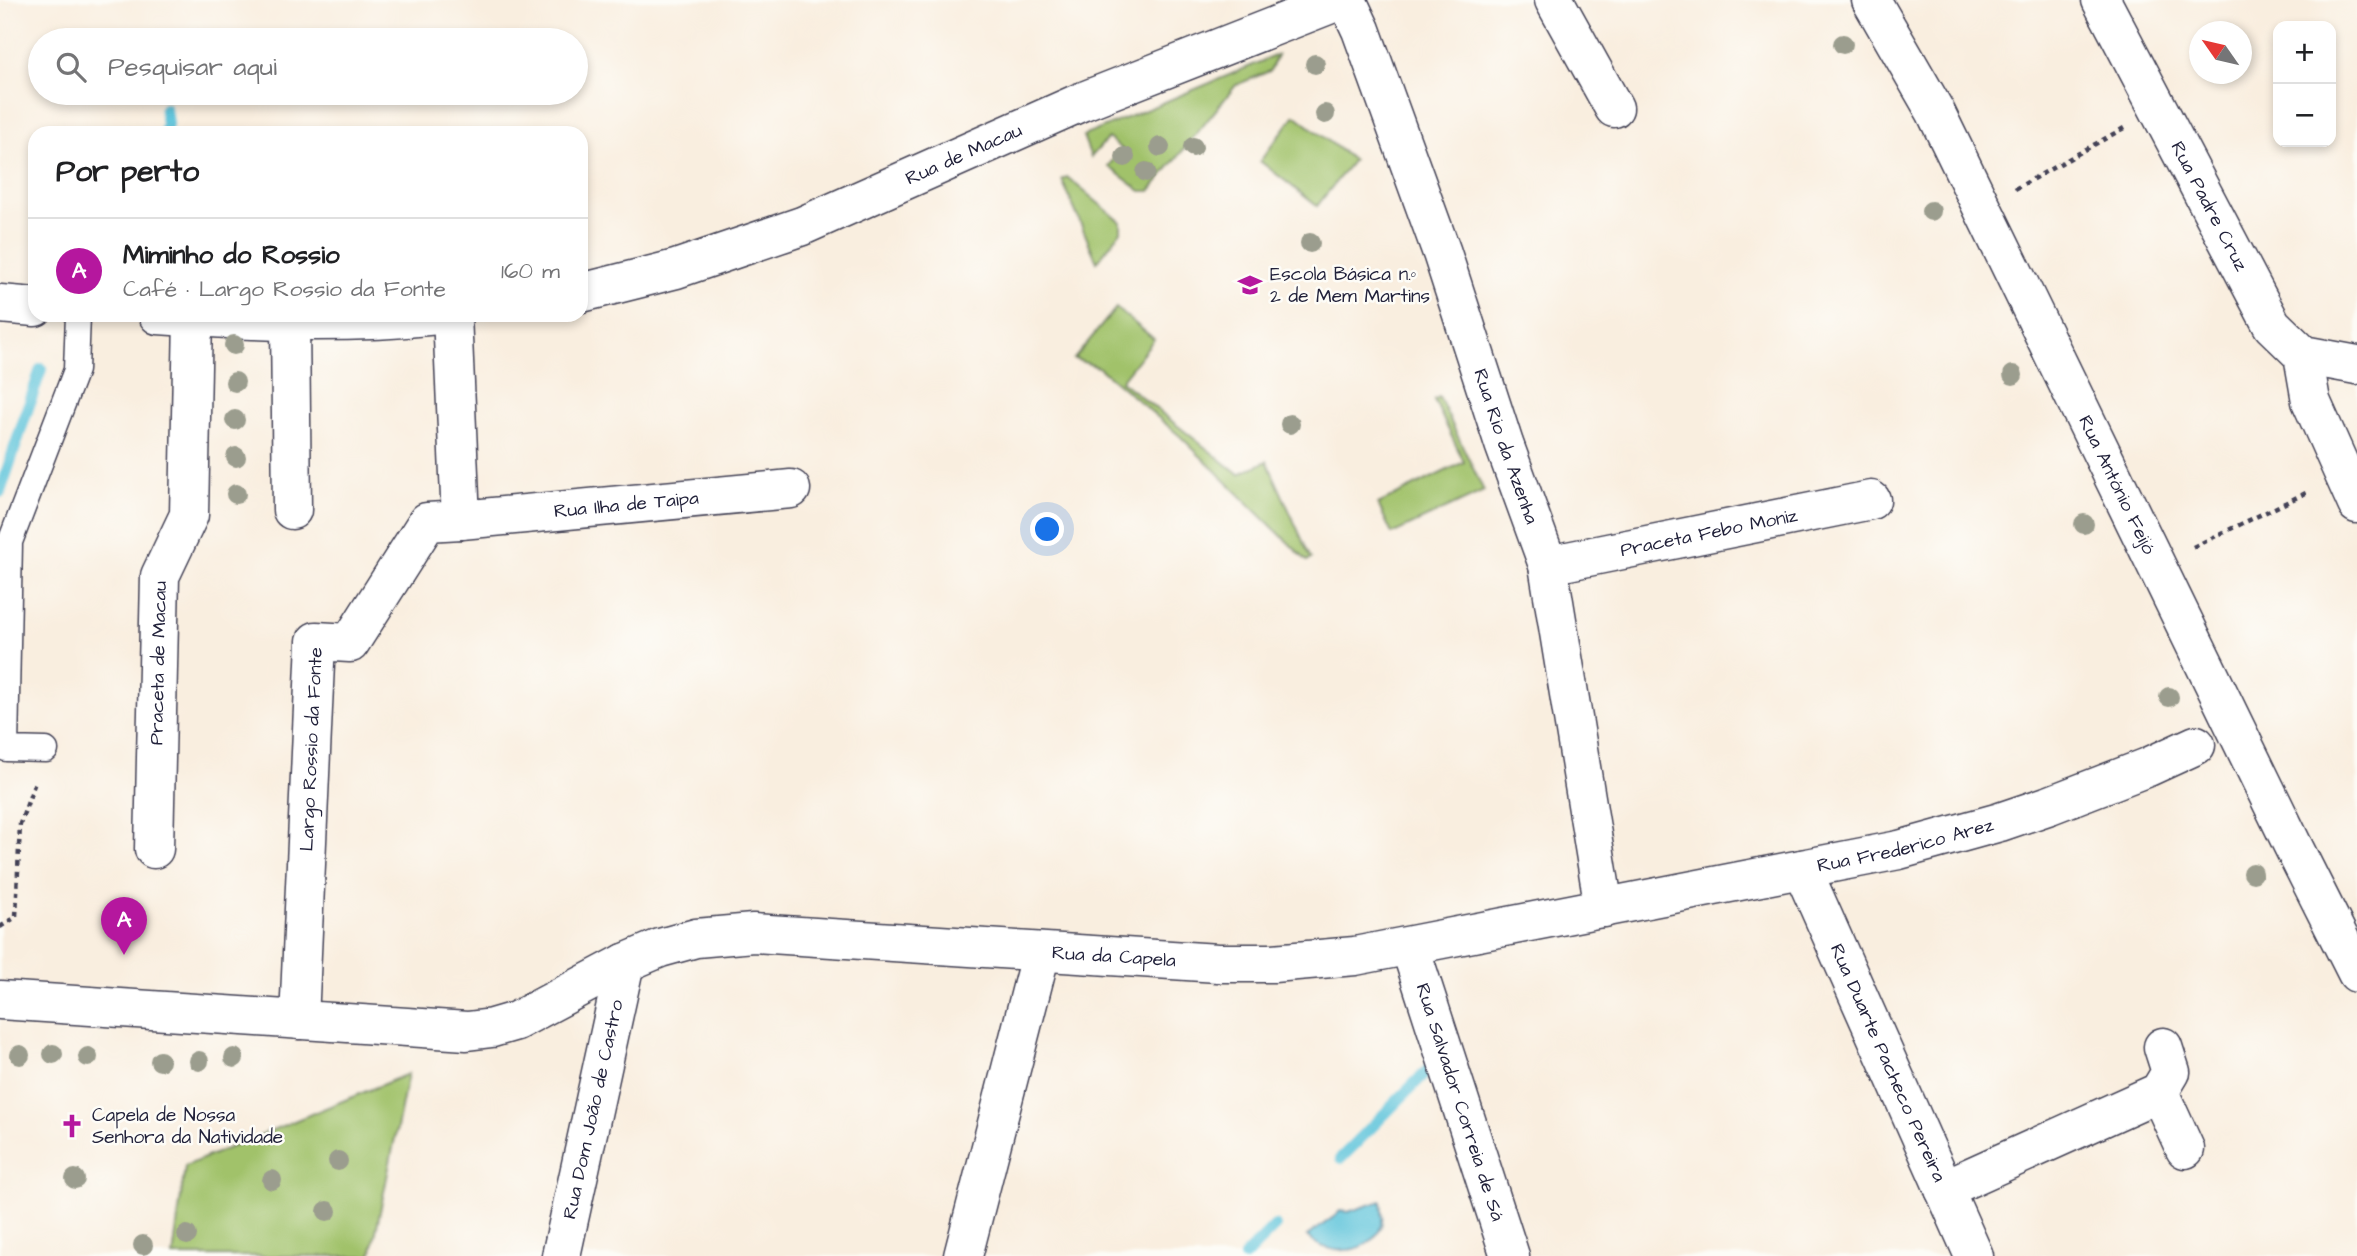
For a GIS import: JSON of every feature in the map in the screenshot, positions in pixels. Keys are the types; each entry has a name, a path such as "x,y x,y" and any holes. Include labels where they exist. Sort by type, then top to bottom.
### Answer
{"street":[{"name":"Rua de Macau","path":"588,291 676,269 802,226 1081,102 1341,0"},
{"name":"Rua Rio da Azenha","path":"1347,0 1361,30 1442,253 1504,444 1548,565 1604,908"},
{"path":"1554,0 1614,108"},
{"name":"Rua António Feijó","path":"1871,0 1935,111 1983,207 2155,565 2357,973"},
{"name":"Rua Padre Cruz","path":"2101,0 2272,326 2303,355"},
{"path":"0,304 28,306"},
{"name":"Praceta de Macau","path":"154,849 160,576 189,515 176,322"},
{"path":"290,322 292,510"},
{"path":"452,322 461,520"},
{"path":"2350,489 2311,401 2303,355 2357,365"},
{"name":"Rua Ilha de Taipa","path":"461,520 790,489"},
{"name":"Praceta Febo Moniz","path":"1548,565 1871,500"},
{"name":"Largo Rossio da Fonte","path":"299,1020 316,641 350,643 427,523 461,520"},
{"name":"Rua Frederico Arez","path":"1604,908 1899,850 2000,822 2100,787 2196,745"},
{"name":"Rua Duarte Pacheco Pereira","path":"1802,869 1974,1256"},
{"name":"Rua da Capela","path":"625,963 660,948 696,938 753,933 1218,963 1273,963 1355,957 1604,908"},
{"name":"Rua Salvador Correia de Sá","path":"1410,947 1510,1256"},
{"path":"963,1256 1041,951"},
{"path":"0,1000 467,1031 516,1021 625,963"},
{"name":"Rua Dom João de Castro","path":"561,1256 625,963"},
{"path":"1944,1189 2159,1092 2171,1072 2163,1047"},
{"path":"2159,1092 2185,1149"}],"lane":[{"path":"46,750 6,749 10,542 76,370 78,322"}],"path":[{"path":"1983,207 2158,109"},
{"path":"2155,565 2350,489"},
{"path":"0,927 16,917 20,824 46,750"}],"green space":[{"path":"1277,55 1270,71 1236,85 1150,191 1141,191 1108,166 1122,149 1108,138 1091,157 1083,136"},
{"path":"1295,115 1353,160 1317,206 1260,161"},
{"path":"1067,177 1121,222 1121,231 1097,262 1062,180"},
{"path":"1116,308 1154,339 1121,381 1239,474 1267,461 1311,559 1307,561 1180,436 1098,367 1074,359"},
{"path":"1439,397 1484,491 1392,534 1378,504 1464,462 1434,400"},
{"path":"408,1074 371,1256 173,1256 185,1166"}],"water":[{"path":"1381,1201 1380,1229 1366,1244 1335,1250 1315,1243 1307,1236 1340,1211 1348,1212"}],"waterway":[{"path":"165,109 167,126"},
{"path":"0,492 41,369"},
{"path":"1341,1158 1429,1069"},
{"path":"1245,1256 1275,1226"}],"place":[{"name":"Escola Básica n.º 2 de Mem Martins","path":"1250,285"},
{"name":"Miminho do Rossio","path":"124,955"},
{"name":"Capela de Nossa Senhora da Natividade","path":"72,1126"}]}
